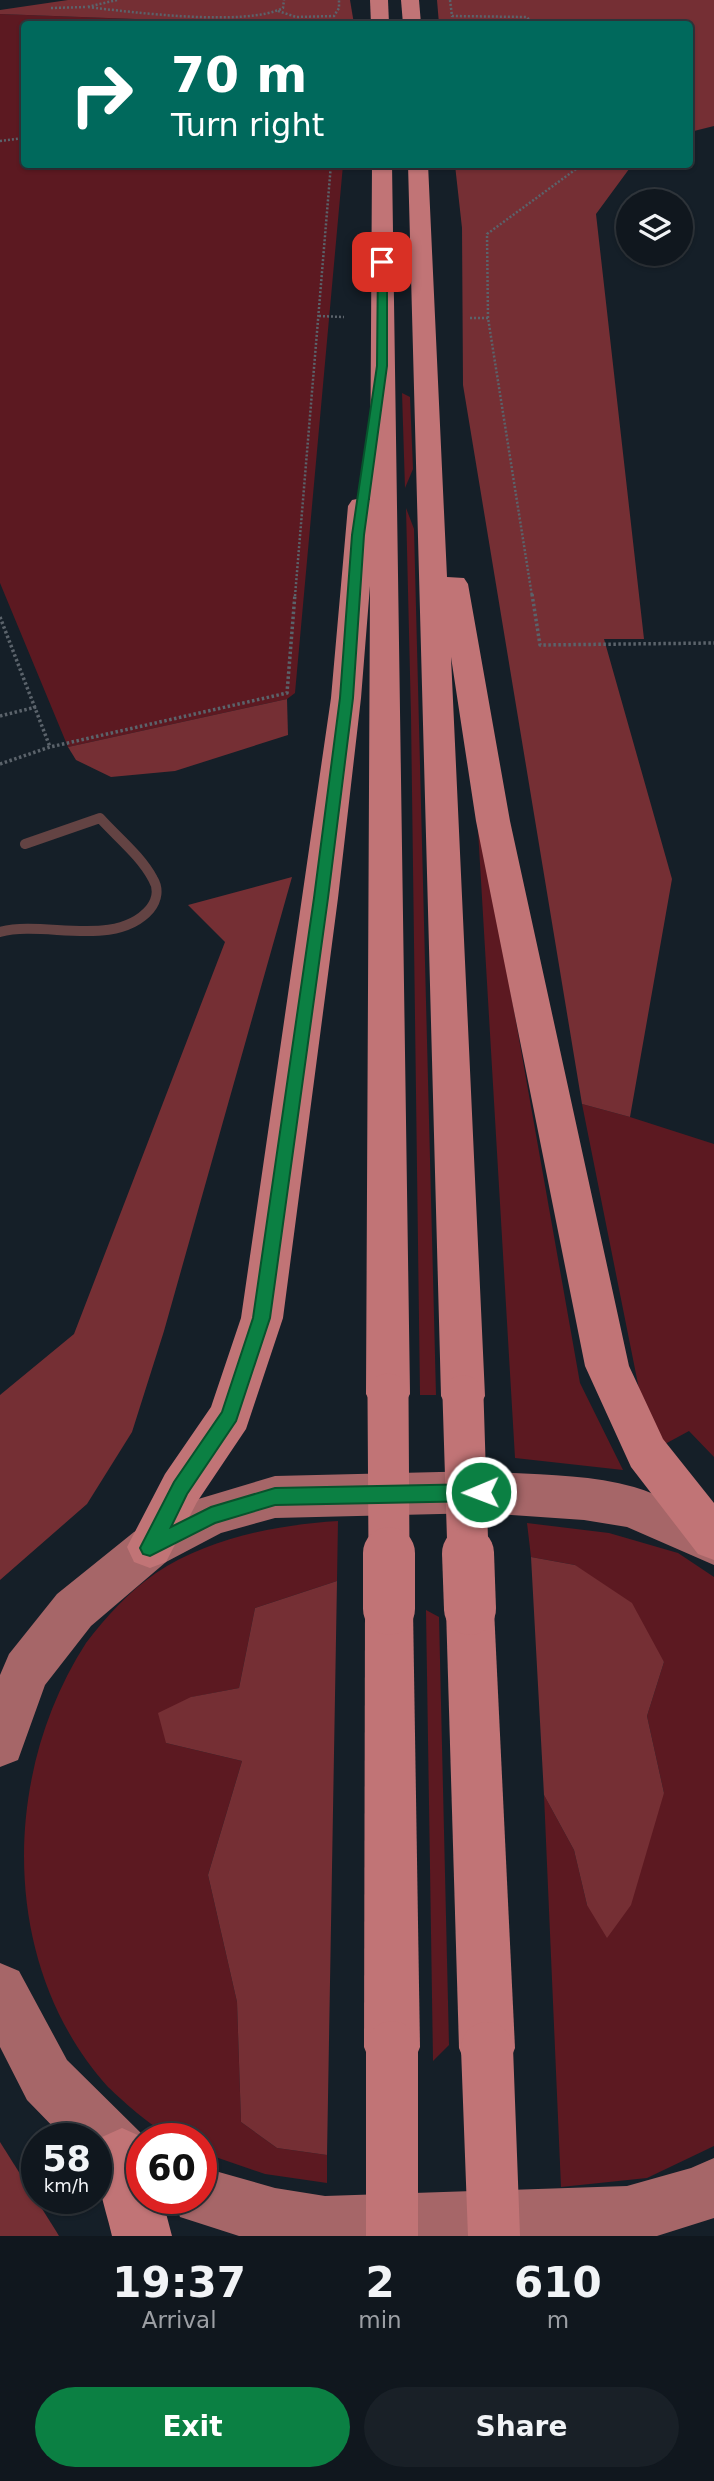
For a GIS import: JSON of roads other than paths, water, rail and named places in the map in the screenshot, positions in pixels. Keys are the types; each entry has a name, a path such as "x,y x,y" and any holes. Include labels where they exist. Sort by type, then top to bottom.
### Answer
{"highway":[{"path":"379,0 380,21"},
{"path":"410,0 412,21"},
{"path":"382,168 392,2236"},
{"path":"418,168 494,2236"},
{"path":"150,1548 181,1488 230,1415 262,1318 321,898 346,698 358,535 382,366"},
{"path":"428,430 493,821 607,1366 647,1454 714,1541"},
{"path":"139,2214 142,2236"}],"main road":[{"path":"0,1742 26,1671 74,1610 150,1548 211,1515 275,1497 481,1492 584,1499 632,1507 714,1541"},
{"path":"0,1990 47,2080 126,2156"},
{"path":"217,2201 275,2217 325,2225 627,2215 702,2194 714,2187"}],"lane":[{"path":"0,932 14,928 108,929 133,924 149,914 158,896 154,880 100,818 25,844"}]}
